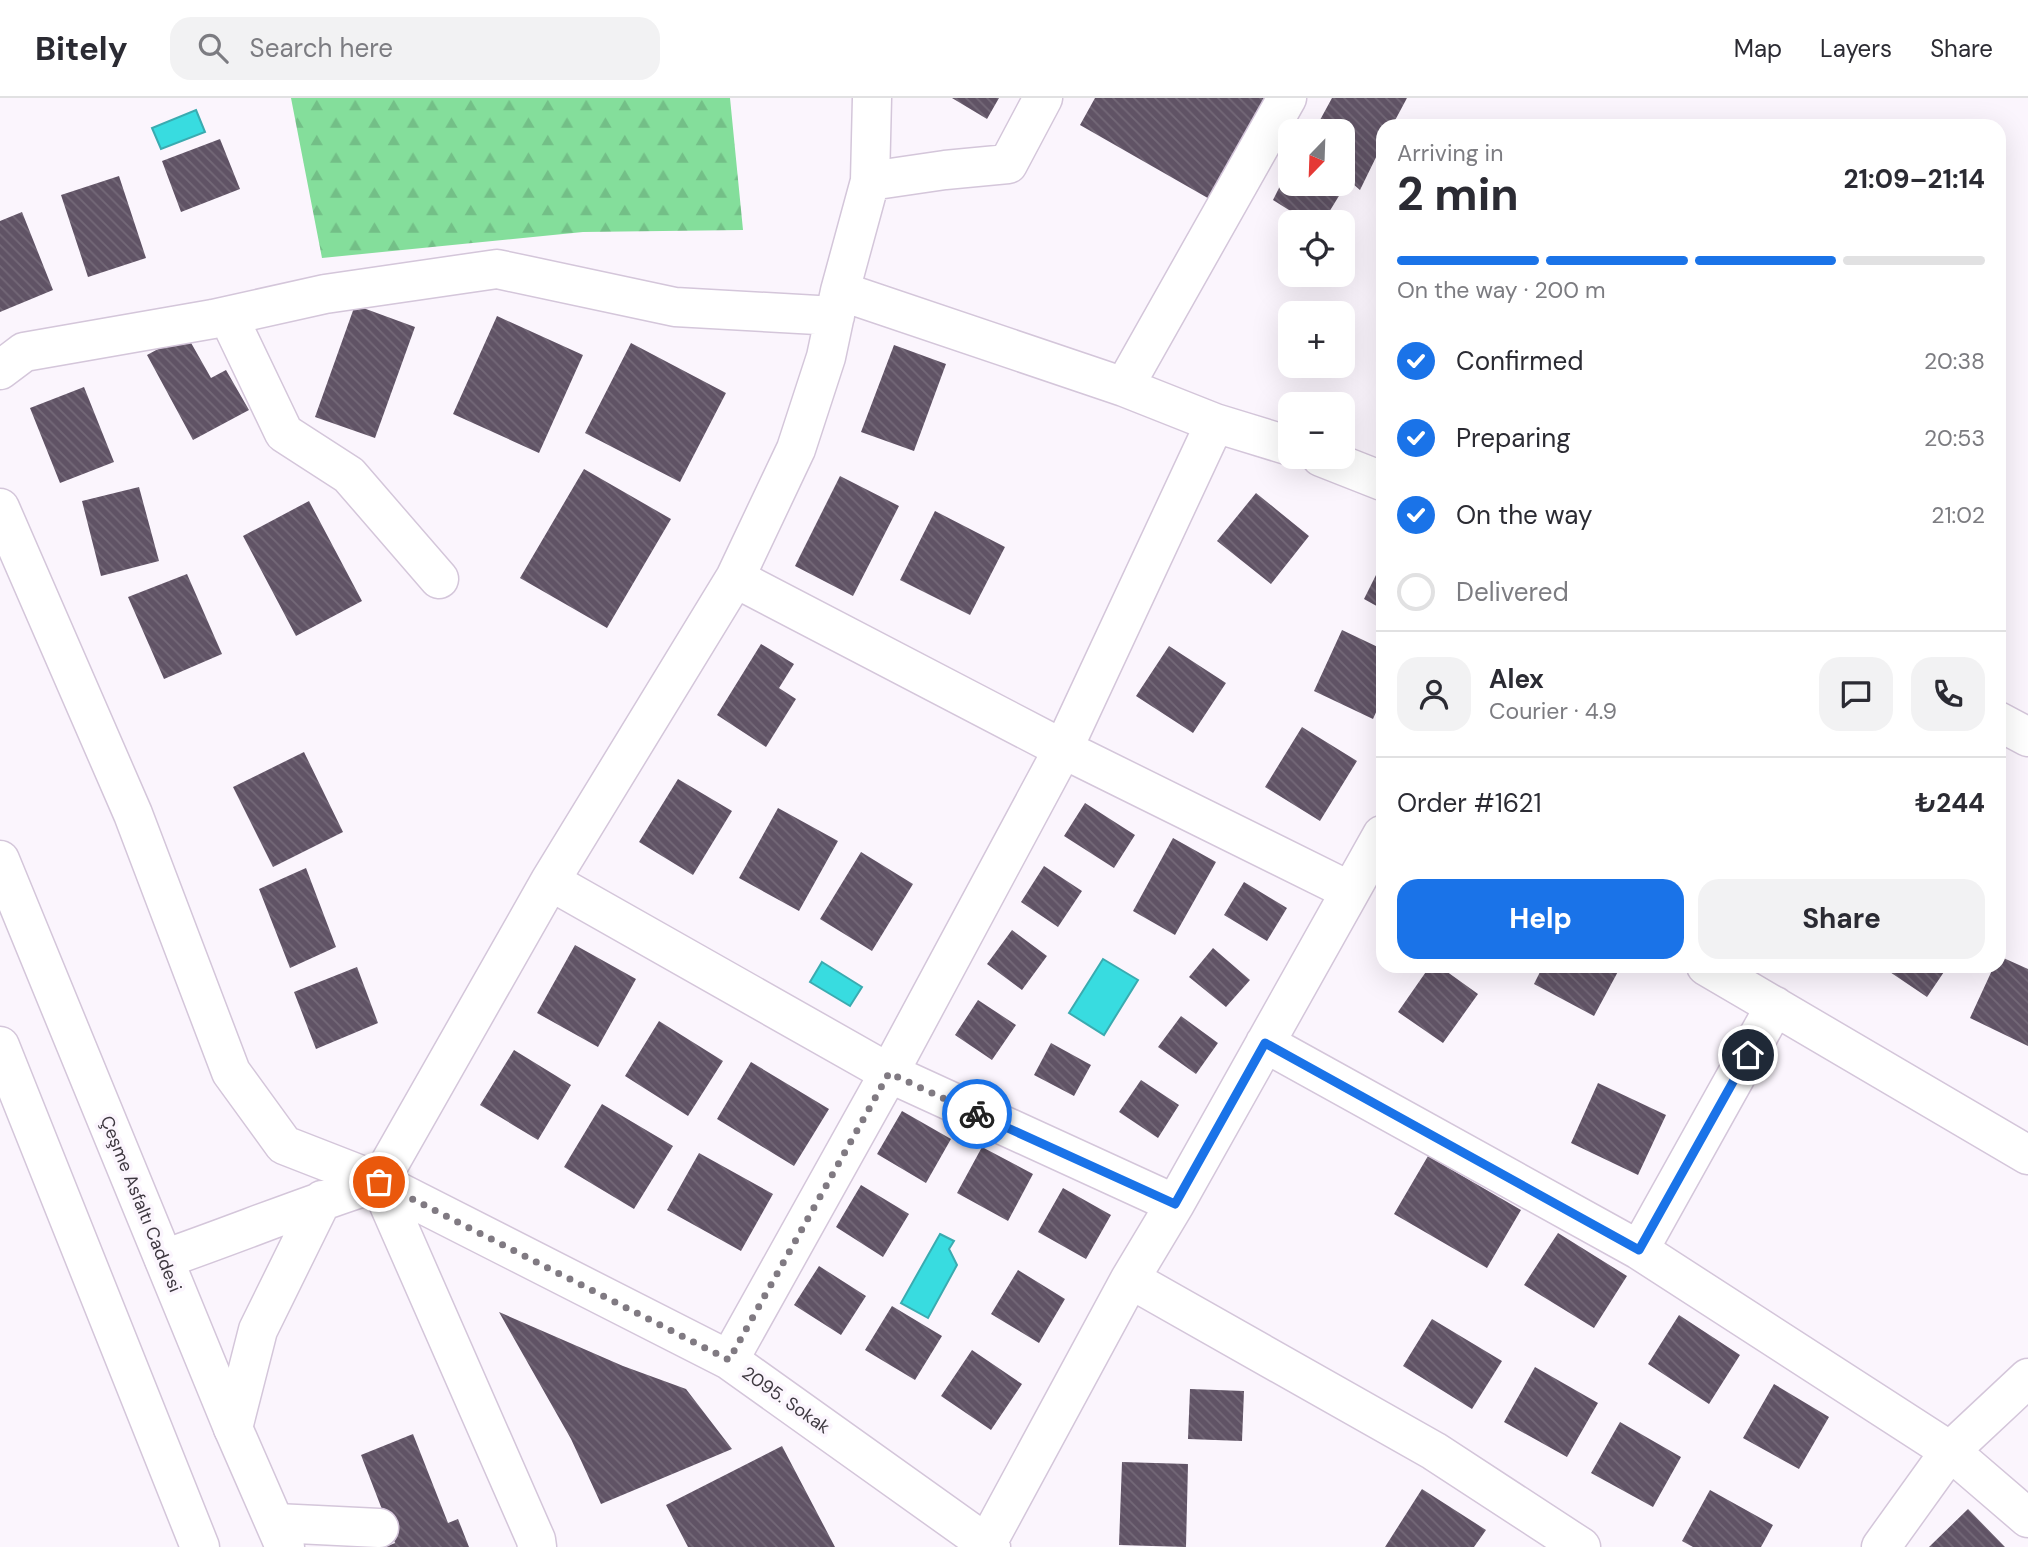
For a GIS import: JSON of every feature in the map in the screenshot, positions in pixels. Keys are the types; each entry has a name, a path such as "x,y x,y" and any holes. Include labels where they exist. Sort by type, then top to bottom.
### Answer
{"main road":[{"path":"164,1259 322,1200 379,1182 550,881 735,578 796,449 826,357 870,181 872,98"},
{"path":"870,181 1008,164 1043,98"},
{"path":"1124,387 1287,98"},
{"path":"0,370 24,352 228,316 324,294 497,269 675,307 838,304 1124,387 1215,423 1278,442"},
{"path":"228,316 284,433 349,475 439,579"},
{"path":"729,1360 889,1073 1063,749 1215,423"},
{"path":"1352,469 1376,479"},
{"name":"2095. Sokak","path":"0,508 133,814 231,1072 284,1144 379,1182 729,1360 988,1546"},
{"path":"735,578 1063,749 1350,891"},
{"path":"2006,725 2028,737"},
{"path":"988,1546 1130,1279 1175,1204 1376,846"},
{"name":"Çeşme Asfaltı Caddesi","path":"0,860 233,1428 280,1535"},
{"path":"550,881 889,1073 1175,1204"},
{"path":"1718,973 2028,1155"},
{"path":"1639,1250 1775,1006"},
{"path":"1265,1043 1639,1250 1950,1451 2028,1518"},
{"path":"0,1046 200,1547"},
{"path":"379,1182 537,1547"},
{"path":"233,1428 258,1330 322,1200"},
{"path":"1130,1279 1434,1451 1581,1547"},
{"path":"1881,1547 1950,1451 2028,1378"},
{"path":"280,1535 379,1528"}],"green space":[{"path":"291,98 730,98 743,230 583,232 322,258"}],"water":[{"path":"196,110 205,132 161,149 152,128"},
{"path":"1103,959 1138,980 1104,1035 1069,1013"},
{"path":"822,962 862,987 850,1006 810,982"},
{"path":"940,1234 954,1241 949,1249 957,1265 928,1318 901,1303"}],"building":[{"path":"952,98 999,98 987,119"},
{"path":"1095,98 1272,98 1213,201 1080,125"},
{"path":"1332,98 1407,98 1396,119 1376,119 1376,157 1360,190 1355,186 1355,119 1321,119"},
{"path":"220,139 240,189 181,212 162,161"},
{"path":"119,176 146,258 88,277 61,195"},
{"path":"1278,190 1278,196 1339,196 1330,210 1289,210 1273,200"},
{"path":"22,212 53,290 0,312 0,221"},
{"path":"355,305 415,327 375,438 315,417"},
{"path":"497,316 583,355 539,453 453,414"},
{"path":"186,334 211,378 226,370 249,410 193,440 147,355"},
{"path":"631,343 726,393 680,482 585,433"},
{"path":"894,345 946,364 914,451 861,432"},
{"path":"84,387 114,462 60,483 30,408"},
{"path":"584,469 671,519 607,628 520,578"},
{"path":"840,476 899,506 853,596 795,566"},
{"path":"139,487 159,561 101,576 82,501"},
{"path":"1256,493 1309,536 1271,584 1217,541"},
{"path":"309,501 362,601 296,636 243,536"},
{"path":"935,511 1005,547 970,615 900,580"},
{"path":"187,574 222,654 164,679 128,597"},
{"path":"1376,575 1376,606 1364,599"},
{"path":"1342,630 1376,646 1376,712 1373,719 1314,691"},
{"path":"761,644 794,664 779,688 796,699 766,747 717,715"},
{"path":"1169,646 1226,683 1193,733 1136,696"},
{"path":"1302,727 1357,761 1320,821 1265,787"},
{"path":"304,752 343,832 273,867 233,787"},
{"path":"678,779 732,811 693,875 639,842"},
{"path":"1085,803 1135,835 1114,868 1064,836"},
{"path":"778,808 838,841 799,911 739,878"},
{"path":"1173,838 1216,862 1175,935 1133,911"},
{"path":"861,852 913,884 872,951 820,919"},
{"path":"1044,866 1082,891 1058,927 1021,902"},
{"path":"306,868 336,947 290,968 259,889"},
{"path":"1244,882 1287,908 1267,941 1224,915"},
{"path":"1012,930 1047,956 1022,990 987,964"},
{"path":"575,945 636,979 598,1047 537,1013"},
{"path":"1213,948 1250,980 1226,1007 1189,977"},
{"path":"2006,959 2028,969 2028,1046 1970,1018 1991,973 2006,973"},
{"path":"357,967 378,1023 316,1049 294,992"},
{"path":"1425,973 1449,973 1478,994 1443,1043 1398,1012"},
{"path":"1540,973 1617,973 1594,1016 1534,984"},
{"path":"1891,973 1943,973 1927,997"},
{"path":"978,1000 1016,1025 992,1060 955,1035"},
{"path":"1181,1016 1218,1043 1196,1074 1158,1047"},
{"path":"659,1021 723,1061 688,1116 625,1076"},
{"path":"1051,1043 1091,1065 1074,1096 1034,1075"},
{"path":"514,1050 571,1085 538,1140 480,1105"},
{"path":"751,1062 829,1109 794,1166 717,1119"},
{"path":"1141,1080 1179,1105 1158,1138 1119,1112"},
{"path":"1598,1083 1666,1115 1638,1175 1571,1143"},
{"path":"602,1104 673,1146 634,1209 564,1167"},
{"path":"902,1111 951,1139 926,1183 877,1154"},
{"path":"982,1147 1033,1174 1008,1221 957,1193"},
{"path":"699,1153 773,1194 741,1251 667,1210"},
{"path":"1428,1156 1521,1210 1487,1268 1394,1214"},
{"path":"861,1185 909,1214 883,1257 836,1227"},
{"path":"1063,1188 1111,1215 1086,1259 1038,1232"},
{"path":"1558,1233 1627,1276 1594,1328 1524,1285"},
{"path":"819,1266 866,1296 841,1335 794,1305"},
{"path":"1018,1270 1065,1299 1039,1343 991,1314"},
{"path":"892,1306 942,1336 915,1380 865,1350"},
{"path":"499,1312 623,1366 686,1389 732,1449 601,1504 571,1439"},
{"path":"1679,1315 1740,1355 1709,1404 1648,1364"},
{"path":"1432,1319 1502,1361 1472,1409 1403,1366"},
{"path":"972,1350 1022,1384 991,1430 941,1396"},
{"path":"1535,1367 1598,1403 1567,1457 1504,1422"},
{"path":"1774,1384 1829,1417 1799,1469 1743,1438"},
{"path":"1190,1389 1244,1391 1242,1441 1188,1439"},
{"path":"1620,1422 1681,1457 1653,1507 1591,1473"},
{"path":"413,1434 448,1523 458,1519 469,1547 385,1547 395,1543 361,1455"},
{"path":"782,1446 835,1547 688,1547 666,1505"},
{"path":"1122,1462 1188,1464 1186,1547 1119,1545"},
{"path":"1422,1489 1486,1530 1474,1547 1385,1547"},
{"path":"1710,1490 1773,1525 1761,1547 1693,1547 1682,1541"},
{"path":"1968,1509 2005,1547 1929,1547"}],"way so far":[{"path":"379,1182 729,1360 889,1073 977,1114"}],"route":[{"path":"977,1114 1175,1204 1265,1043 1639,1250 1748,1055"}]}
